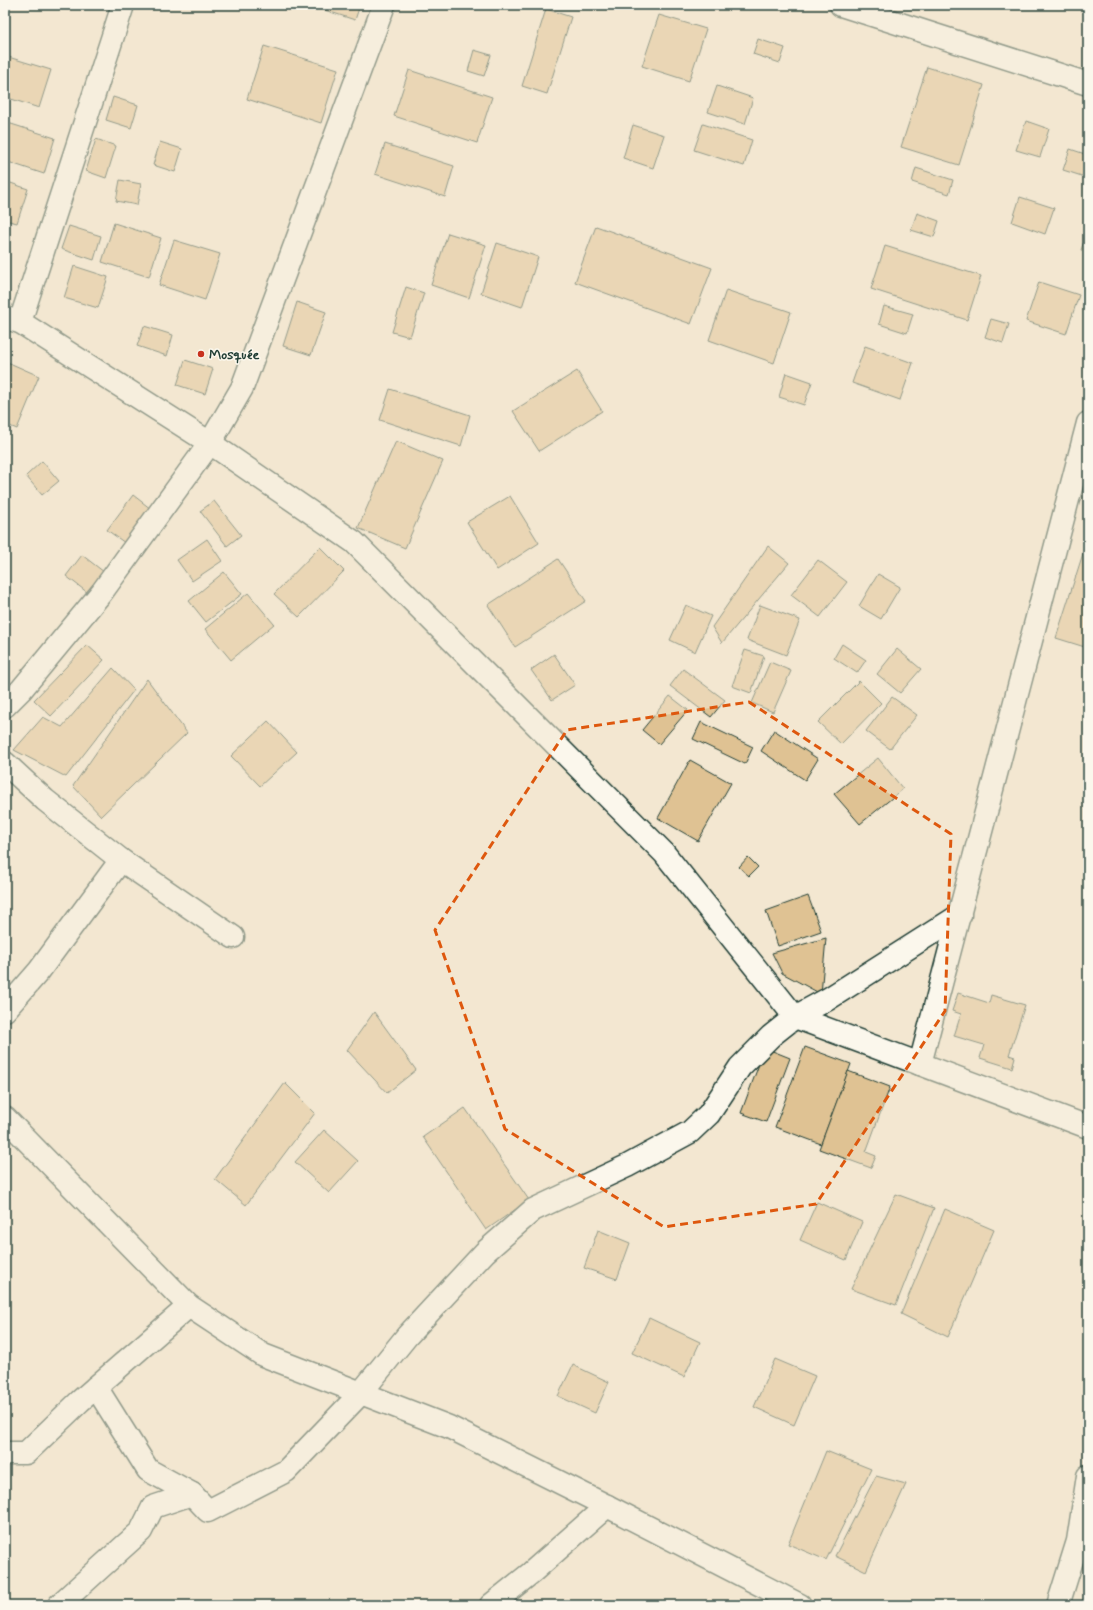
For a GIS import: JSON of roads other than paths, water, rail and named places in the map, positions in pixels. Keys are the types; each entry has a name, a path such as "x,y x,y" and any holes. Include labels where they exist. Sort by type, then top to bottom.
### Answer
{"street":[{"path":"123,5 13,320 210,443 354,542 664,854 795,1017 1088,1127"},
{"path":"5,706 21,690 102,592 210,443 242,388 384,5"},
{"path":"841,5 1088,84"},
{"path":"920,1064 1088,423"},
{"path":"5,763 45,800 121,860 233,937"},
{"path":"5,1010 39,971 121,860"},
{"path":"96,1387 148,1470 192,1494 208,1512 286,1471 360,1394 407,1336 484,1252 532,1210 627,1166 690,1132 709,1114 740,1067 771,1036 795,1017 828,999 960,915"},
{"path":"5,1118 189,1306 263,1355 360,1394 449,1427 800,1605"},
{"path":"5,1452 26,1453 80,1401 189,1306"},
{"path":"1058,1605 1078,1541 1088,1476"},
{"path":"59,1605 141,1531 153,1507 192,1494"},
{"path":"491,1605 531,1573 607,1506"}],"place":[{"name":"Mosquée","path":"201,354"}]}
